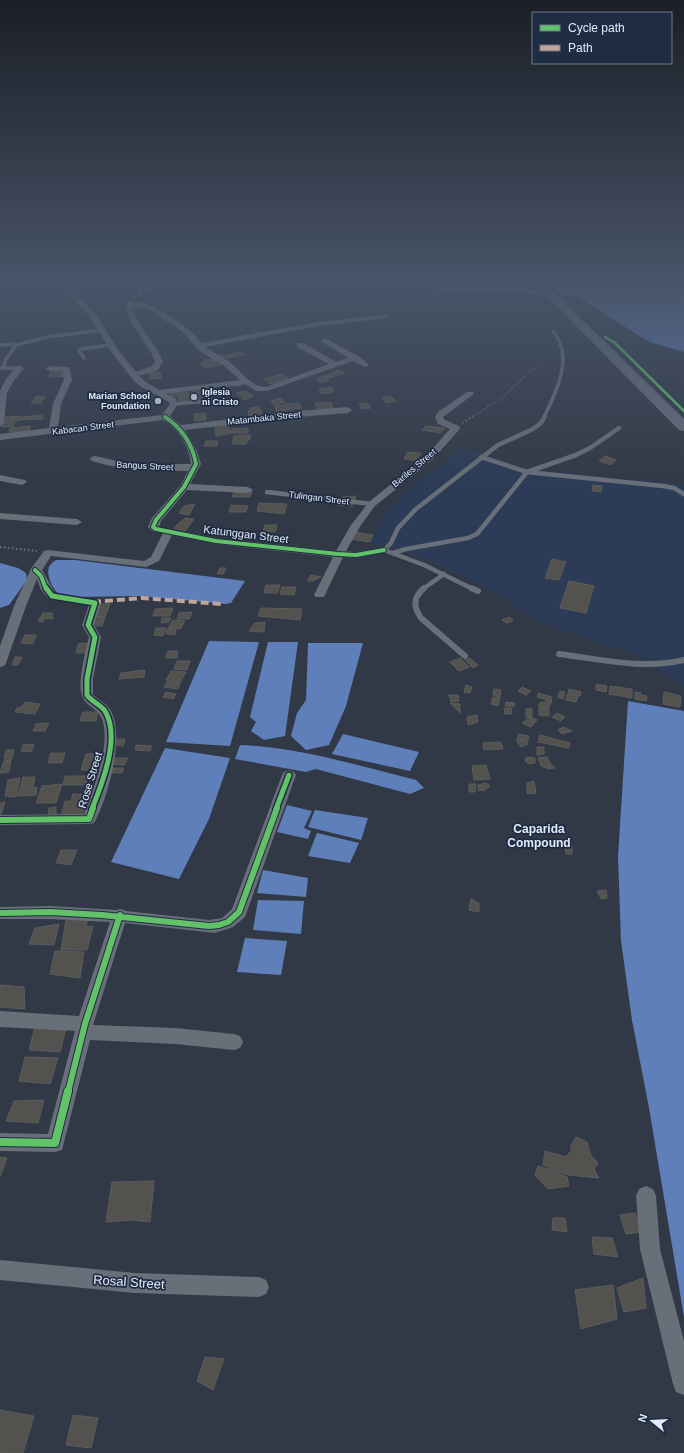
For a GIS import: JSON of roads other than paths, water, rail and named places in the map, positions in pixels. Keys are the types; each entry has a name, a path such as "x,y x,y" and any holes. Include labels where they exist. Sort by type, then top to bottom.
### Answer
{"main road":[{"path":"608,350 684,427"}],"street":[{"path":"115,350 140,382 172,400 174,404 165,417 179,428 194,453 196,464 184,487 248,490"},
{"path":"134,375 155,368 159,362 155,350"},
{"path":"206,350 227,364 246,381 257,388 264,389 355,358"},
{"path":"307,350 336,365"},
{"path":"341,350 365,365"},
{"path":"0,423 3,386 20,368"},
{"path":"50,368 66,369 68,380 57,404 53,431"},
{"path":"159,392 212,385 238,384 246,381"},
{"name":"Bariles Street","path":"320,595 338,554 364,513 372,504 430,457 456,428 441,422 439,417 441,414 470,394"},
{"name":"Matambaka Street","path":"179,428 304,413 348,410"},
{"name":"Kabacan Street","path":"0,437 165,417"},
{"name":"Bangus Street","path":"95,459 110,464 195,468"},
{"path":"0,478 22,482"},
{"name":"Katunggan Street","path":"184,487 156,520 154,527 156,530 224,542 338,554 365,554 388,551"},
{"path":"0,516 77,522"},
{"path":"0,663 17,615 36,570 48,552 142,564 150,563 155,559 168,533"},
{"name":"Rose Street","path":"0,820 89,819 110,749 110,728 107,717 104,711 94,704 87,695 87,679 95,637 88,625 96,605 95,603 88,601 52,596 45,588 40,574 36,570"},
{"path":"0,913 76,912 120,915 216,927 226,924 234,919 244,899 289,775"},
{"path":"0,1142 55,1143 84,1028 120,915"},
{"path":"0,1019 234,1042"},
{"path":"646,1196 650,1249 684,1384"},
{"name":"Rosal Street","path":"0,1270 135,1283 259,1287"}],"lane":[{"path":"13,350 2,368 20,368"},
{"path":"80,350 84,358"},
{"path":"388,551 398,528 403,522 481,457 498,445 533,429 541,423 554,397 562,369 563,350"},
{"path":"174,404 221,400 230,404"},
{"path":"388,551 468,538 477,534 528,472 576,456 619,428"},
{"path":"481,457 528,472 663,486 674,488 684,494"},
{"name":"Tulingan Street","path":"266,492 372,504"},
{"path":"388,551 444,574 478,591"},
{"path":"444,574 418,594 413,605 415,611 421,618 465,656"},
{"path":"559,654 647,663 670,664 684,660"}],"water":[{"path":"56,560 75,560 245,581 231,603 225,604 140,596 74,597 58,593 52,585 48,570 50,565"},
{"path":"0,563 18,568 26,573 27,580 9,605 0,608"},
{"path":"209,641 259,642 230,746 166,742"},
{"path":"268,642 298,642 285,736 264,740 251,731 256,722 250,717"},
{"path":"308,643 363,643 346,706 329,745 306,750 291,736 297,713 306,700"},
{"path":"628,701 684,711 684,1317 649,1108 632,1020 621,941 618,856"},
{"path":"343,734 419,752 410,771 332,754"},
{"path":"240,745 284,749 329,758 416,780 424,788 410,794 316,769 306,772 235,759"},
{"path":"165,748 230,758 209,819 179,879 111,862"},
{"path":"287,805 312,811 304,828 311,831 308,839 277,832"},
{"path":"315,810 368,818 361,840 308,827"},
{"path":"317,833 359,843 350,863 308,856"},
{"path":"263,870 308,878 306,897 257,893"},
{"path":"258,900 304,901 301,934 253,930"},
{"path":"245,938 287,941 281,975 237,972"}],"place":[{"name":"Iglesia ni Cristo","path":"194,397"},
{"name":"Marian School Foundation","path":"158,401"}],"district":[{"name":"Caparida Compound","path":"539,836"}]}
